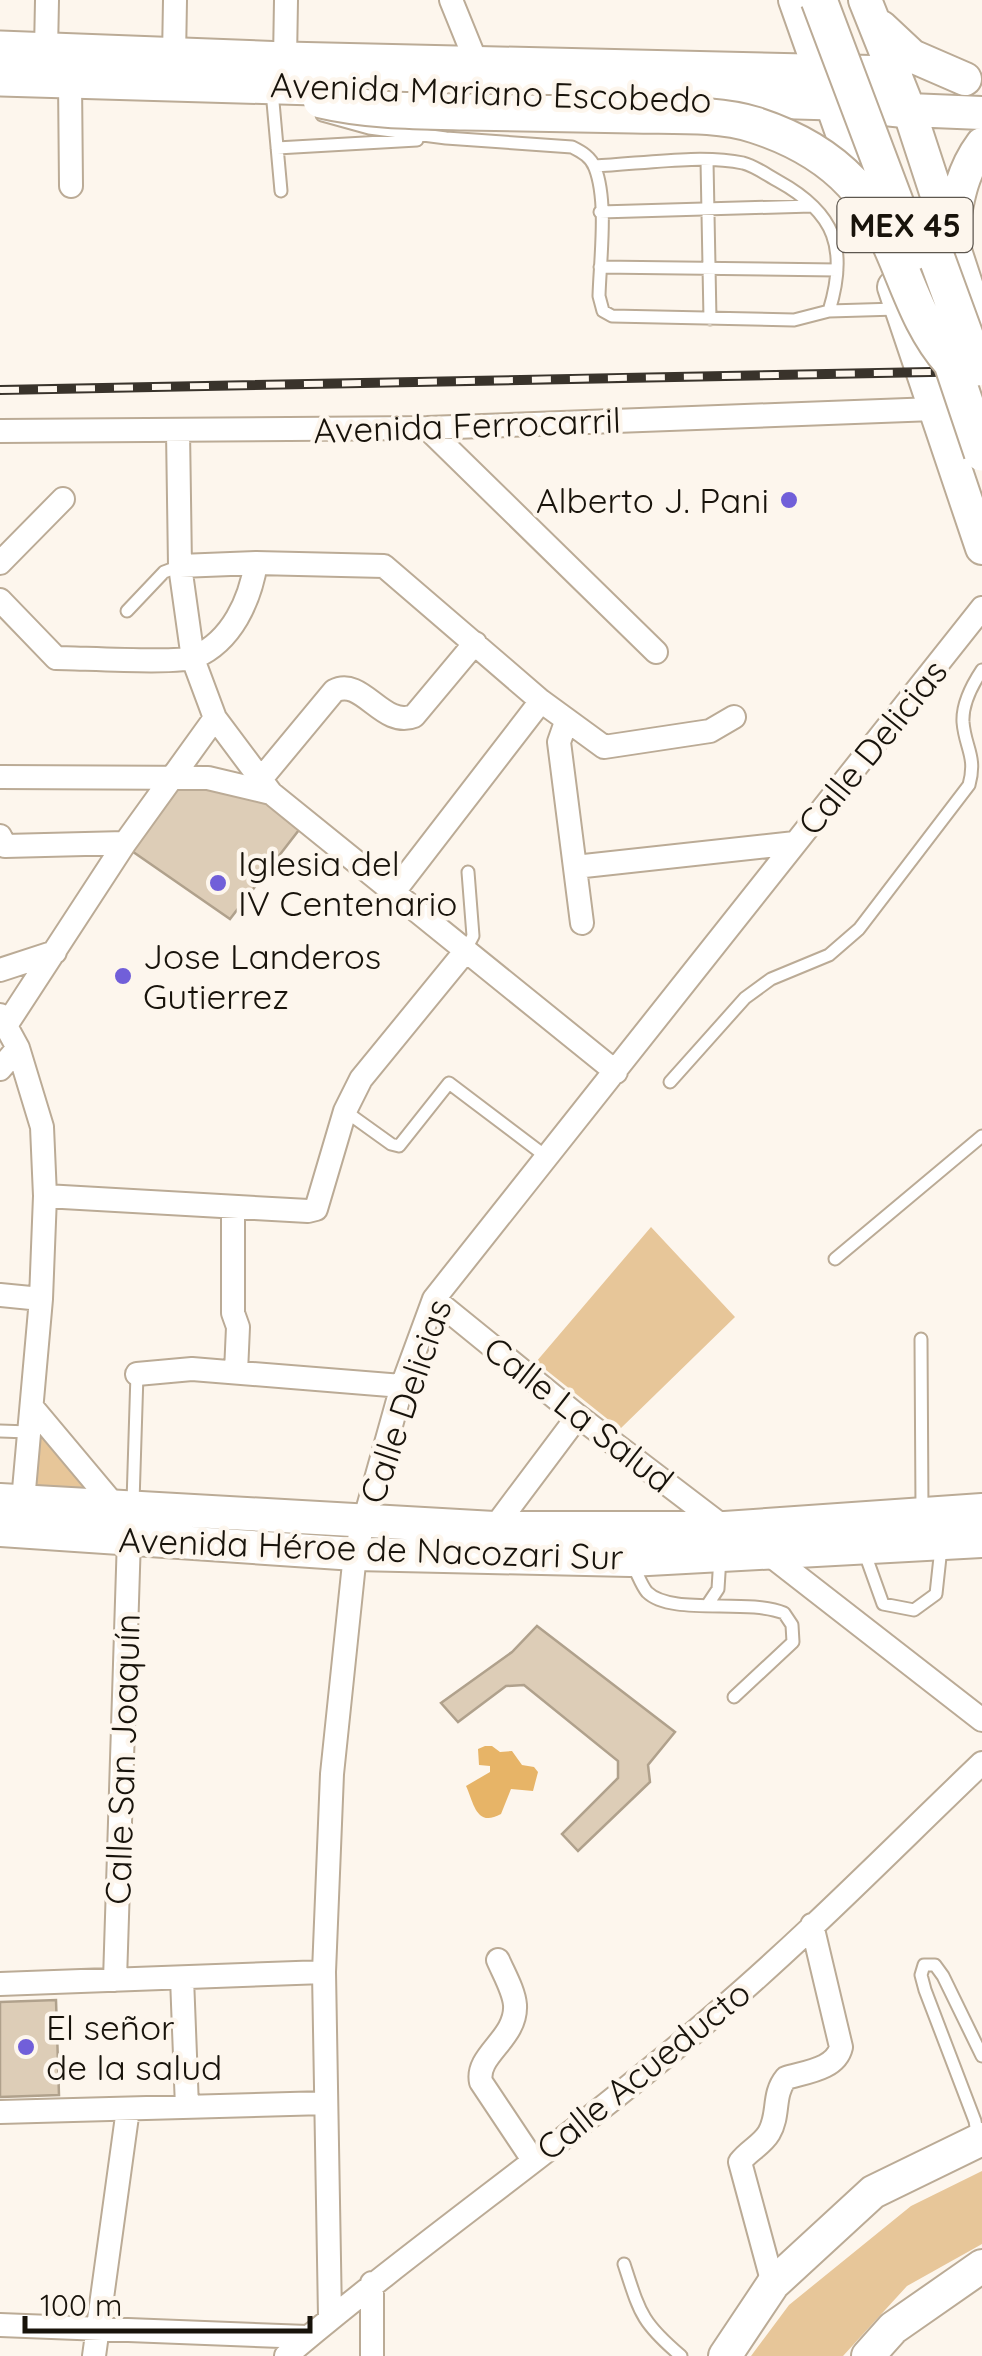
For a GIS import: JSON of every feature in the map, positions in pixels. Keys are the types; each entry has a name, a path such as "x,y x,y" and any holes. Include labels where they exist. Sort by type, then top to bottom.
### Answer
{"main road":[{"path":"795,0 854,164 934,409 975,496 982,548"},
{"name":"MEX 45","path":"819,0 910,237 982,453"},
{"path":"860,3 909,110 981,328"},
{"path":"860,3 891,39 912,56 974,79"},
{"name":"MEX 45","path":"860,3 982,384"},
{"name":"Avenida Mariano Escobedo","path":"0,50 46,51 152,64 294,88 732,100 827,88 894,74 974,79"},
{"name":"Avenida Mariano Escobedo","path":"0,78 70,81 152,64"},
{"name":"Avenida Mariano Escobedo","path":"294,88 476,64 827,88 909,110 982,112"},
{"path":"294,88 353,108 689,117 751,123 795,140 828,159 856,187 888,238 934,342 951,362"},
{"path":"732,100 794,124 824,140 854,164"},
{"path":"899,300 943,300 958,285 955,255 960,188 968,163 982,144"},
{"path":"914,348 941,320 981,328"},
{"name":"Avenida Héroe de Nacozari Sur","path":"11,1501 125,1517 630,1560 722,1542 982,1510"},
{"name":"Avenida Héroe de Nacozari Sur","path":"0,1530 125,1517"},
{"name":"Avenida Héroe de Nacozari Sur","path":"359,1539 494,1528 722,1542 766,1552 982,1540"},
{"path":"725,2356 773,2284 873,2192 980,2140"},
{"path":"868,2356 893,2328 982,2266"}],"street":[{"path":"46,51 47,0"},
{"path":"152,64 174,0"},
{"path":"286,0 294,88"},
{"path":"451,0 476,64"},
{"path":"70,81 71,186"},
{"name":"Avenida Ferrocarril","path":"0,431 427,428 934,409"},
{"path":"427,428 656,652"},
{"path":"178,431 180,566 193,659 215,718 266,786 464,953 616,1072"},
{"path":"2,558 63,499"},
{"path":"0,600 56,658 193,659 219,641 238,616 252,592 256,563"},
{"path":"180,566 384,566 540,701 604,747 710,731 734,716"},
{"name":"Calle Delicias","path":"330,2318 324,1972 332,1774 359,1539 402,1386 434,1299 982,608"},
{"path":"266,786 334,691 342,687 351,689 393,717 406,720 414,716 475,643"},
{"path":"393,893 540,701"},
{"path":"11,1501 32,1407 46,1196 42,1127 18,1048 4,1019 55,952 125,843 215,718"},
{"path":"566,722 559,742 582,923"},
{"path":"0,777 208,778 266,786"},
{"path":"2,841 125,843"},
{"path":"575,867 795,843"},
{"path":"0,970 55,952"},
{"path":"46,1196 233,1209 316,1208 345,1112 362,1079 464,953"},
{"path":"0,1069 18,1048"},
{"path":"233,1209 236,1372"},
{"path":"0,1295 41,1299"},
{"name":"Calle La Salud","path":"434,1299 626,1452 722,1542"},
{"path":"137,1374 192,1369 402,1386"},
{"path":"32,1407 125,1517"},
{"path":"494,1528 578,1416"},
{"name":"Calle San Joaquín","path":"115,1980 125,1517"},
{"path":"766,1552 982,1720"},
{"name":"Calle Acueducto","path":"286,2356 372,2283 713,2017 982,1762"},
{"path":"773,2284 740,2162 772,2129 776,2095 786,2078 833,2063 839,2056 812,1925"},
{"path":"498,1960 515,2001 514,2021 505,2039 482,2064 479,2074 533,2160"},
{"path":"0,1984 324,1972"},
{"path":"182,1978 187,2107"},
{"path":"0,2112 326,2103"},
{"path":"94,2356 128,2109"},
{"path":"372,2283 372,2356"},
{"path":"0,2325 308,2337"}],"lane":[{"path":"281,191 277,148 294,88 339,122 446,138 572,147 585,153 594,166 600,212 603,311 612,316 794,320 899,300"},
{"path":"277,148 446,138"},
{"path":"594,166 708,161 746,164 789,187 812,206 836,236 837,270 829,311"},
{"path":"708,161 710,319"},
{"path":"600,212 812,206"},
{"path":"600,266 837,270"},
{"path":"128,611 164,572 180,566"},
{"path":"670,1082 745,998 771,980 829,955 859,928 969,785 974,767 963,721 969,688 982,670"},
{"path":"464,953 473,936 468,872"},
{"path":"345,1112 399,1146 450,1083 548,1158"},
{"path":"836,1259 982,1136"},
{"path":"921,1339 922,1515"},
{"path":"125,1517 137,1374"},
{"path":"0,1431 29,1432"},
{"path":"708,1604 718,1590 722,1542"},
{"path":"862,1547 883,1604 914,1610 936,1594 942,1542"},
{"path":"630,1560 648,1593 679,1607 708,1604 772,1608 784,1613 792,1625 793,1642 734,1696"},
{"path":"980,2140 925,1990 921,1974 924,1966 934,1965 943,1976 982,2056"},
{"path":"624,2264 650,2330 681,2356"}],"shaded area":[{"path":"651,1227 735,1317 620,1429 536,1362"},
{"path":"35,1421 89,1488 30,1488"},
{"path":"485,1746 500,1752 512,1751 522,1765 538,1772 533,1791 511,1789 501,1814 493,1818 477,1812 466,1786 490,1772 490,1766 479,1765 478,1749"},
{"path":"982,2171 982,2244 907,2286 843,2356 751,2356 789,2305 911,2206"}],"building":[{"name":"Iglesia del IV Centenario","path":"173,783 241,787 302,826 230,919 126,847"},
{"path":"537,1626 675,1732 648,1765 650,1782 578,1851 562,1834 618,1778 618,1761 524,1685 506,1686 458,1722 441,1703 512,1652"},
{"path":"56,2000 59,2095 0,2097 0,2002"}],"railway":[{"path":"0,390 982,371"}],"place":[{"name":"Alberto J. Pani","path":"789,500"},
{"name":"Iglesia del IV Centenario","path":"218,883"},
{"name":"Jose Landeros Gutierrez","path":"123,976"},
{"name":"El señor de la salud","path":"26,2047"}]}
